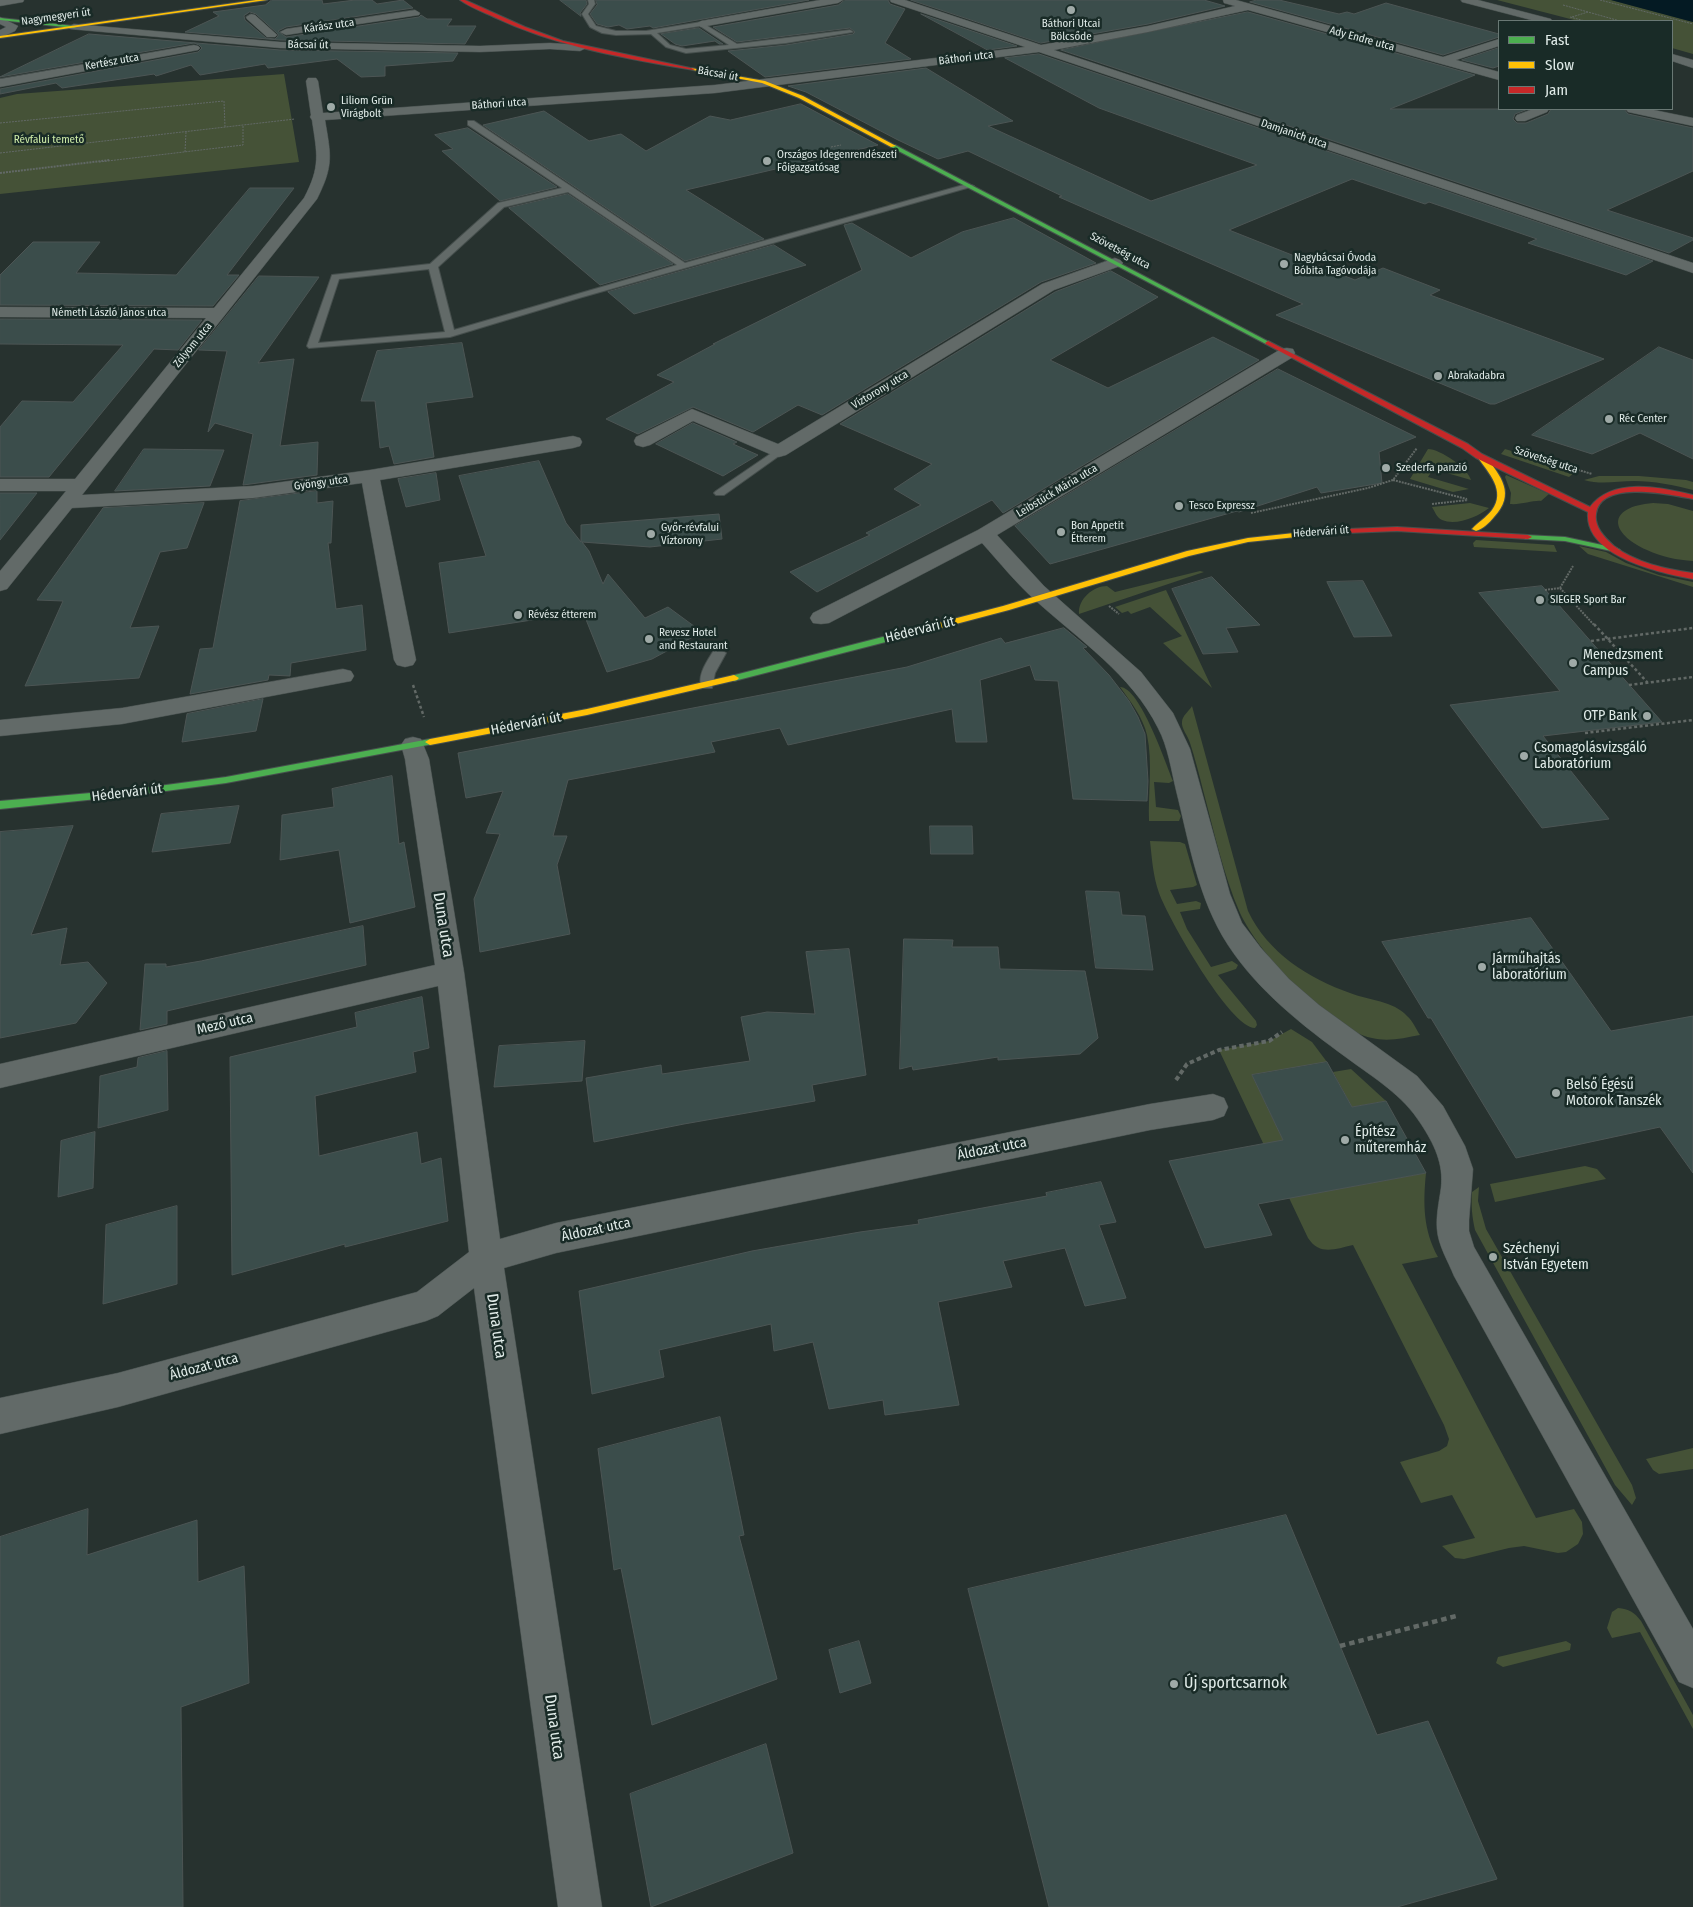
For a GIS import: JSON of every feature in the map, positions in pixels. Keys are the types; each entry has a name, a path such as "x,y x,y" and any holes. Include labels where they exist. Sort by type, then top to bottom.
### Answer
{"street":[{"path":"0,3 19,0"},
{"name":"Nagymegyeri út","path":"0,36 265,0"},
{"path":"462,0 518,26 580,48"},
{"path":"701,24 838,0"},
{"name":"Damjanich utca","path":"894,0 1693,268"},
{"name":"Ady Endre utca","path":"1226,0 1498,76"},
{"path":"1466,0 1543,20"},
{"name":"Báthori utca","path":"316,117 683,91 812,78 1038,49 1148,29 1246,7"},
{"name":"Kárász utca","path":"244,43 271,35 415,13"},
{"path":"152,34 141,30 140,26 146,21 167,14"},
{"path":"251,17 271,35"},
{"name":"Bácsai út","path":"0,20 244,43 464,49 560,46 580,48 763,82"},
{"name":"Bácsai út","path":"0,20 12,26 11,29 0,36"},
{"path":"517,41 522,34 518,26"},
{"name":"Kertész utca","path":"0,83 225,41"},
{"name":"Bácsai út","path":"464,49 517,41 560,42"},
{"path":"1444,61 1498,42"},
{"path":"1675,60 1693,64"},
{"path":"683,91 691,88 698,82 699,76 696,70"},
{"name":"Zólyom utca","path":"0,585 310,199 321,178 324,156 316,117 312,81"},
{"name":"Szövetség utca","path":"763,82 826,109 1465,446 1535,471"},
{"path":"1522,118 1541,110"},
{"path":"1637,110 1693,122"},
{"name":"Víztorony utca","path":"778,451 1048,287 1115,263"},
{"name":"Németh László János utca","path":"0,312 219,313"},
{"name":"Leibstück Mária utca","path":"822,618 985,534 1287,353"},
{"path":"643,442 692,414 778,451"},
{"name":"Gyöngy utca","path":"67,502 253,492 370,476 573,442"},
{"name":"Szövetség utca","path":"1465,446 1479,456 1591,514"},
{"path":"1476,529 1495,515 1504,499 1503,488 1496,473 1479,456"},
{"path":"370,476 405,660"},
{"path":"0,485 80,485"},
{"path":"1596,487 1622,491 1658,490 1692,496"},
{"path":"1622,491 1597,502 1591,514 1593,527 1602,539 1635,561 1657,569 1693,576"},
{"path":"1577,519 1591,514"},
{"name":"Hédervári út","path":"1456,531 1527,526"},
{"name":"Hédervári út","path":"0,806 136,792 226,780 419,733 587,712 707,685 1044,598 1187,554 1248,540 1343,530 1397,529 1456,531 1565,539 1616,550"},
{"path":"985,534 1044,598 1138,682 1159,707 1171,729 1180,753 1217,897 1228,923 1248,952 1281,991 1305,1011 1408,1086 1421,1099 1438,1124 1451,1149 1457,1168 1459,1180 1454,1208 1453,1231 1466,1266 1693,1668"},
{"path":"0,728 122,716 343,676"},
{"name":"Duna utca","path":"419,733 417,759 450,972 486,1258 580,1907"},
{"name":"Mező utca","path":"0,1076 450,972"},
{"name":"Áldozat utca","path":"0,1416 118,1390 426,1305 486,1258 556,1238 1150,1117 1213,1107"}],"lane":[{"path":"591,0 592,4 585,14 592,26 603,32 651,31 701,24 736,46"},
{"path":"651,31 668,46 686,51 850,32"},
{"path":"471,123 684,266"},
{"path":"569,189 501,205 433,266 335,277 312,346 450,334 970,186"},
{"path":"433,266 450,334"},
{"path":"720,493 778,451"},
{"path":"707,685 708,673 719,653"}],"path":[{"path":"1600,0 1693,24"},
{"path":"1562,5 1616,20"},
{"path":"1566,19 1588,12"},
{"path":"0,123 224,101 225,127"},
{"path":"0,153 316,117"},
{"path":"0,173 243,145 244,125"},
{"path":"185,152 186,132"},
{"path":"1393,480 1418,447"},
{"path":"1250,516 1253,512 1368,488 1393,480 1469,499"},
{"path":"1560,588 1576,561"},
{"path":"1545,590 1560,588"},
{"path":"1560,588 1646,682"},
{"path":"1109,606 1118,614"},
{"path":"1591,641 1693,628"},
{"path":"405,660 419,733"},
{"path":"1629,685 1693,677"},
{"path":"1585,733 1693,720"},
{"path":"1218,1050 1269,1041 1284,1031"},
{"path":"1340,1646 1456,1616"}],"green space":[{"path":"1497,0 1611,0 1693,22 1693,54 1673,48 1673,20 1574,20"},
{"name":"Révfalui temető","path":"284,74 299,162 0,194 0,98 17,94"},
{"path":"1428,449 1439,452 1453,460 1465,470 1471,480 1433,469 1428,477 1469,489 1453,492 1410,479"},
{"path":"1505,449 1567,468 1574,473 1569,477 1501,454"},
{"path":"1506,475 1549,494 1541,501 1510,504 1511,493"},
{"path":"1599,476 1639,476 1686,480 1693,482 1693,490 1649,482 1603,483 1584,480"},
{"path":"1470,503 1489,508 1479,515 1460,521 1448,522 1440,519 1432,507"},
{"path":"1668,504 1693,511 1693,561 1658,555 1634,543 1620,529 1618,522 1620,515 1638,505"},
{"path":"1476,540 1554,545 1557,552 1474,547 1473,543"},
{"path":"1579,546 1606,552 1626,563 1659,575 1693,582 1693,587 1588,554"},
{"path":"1200,571 1204,572 1079,614 1081,603 1087,594 1097,588 1107,586 1115,592"},
{"path":"1166,590 1212,688 1163,643 1182,636 1150,607 1131,614 1128,611 1122,613 1115,607"},
{"path":"1120,687 1128,690 1144,712 1173,781 1169,783 1154,782 1156,807 1178,810 1181,816 1179,821 1149,821 1150,767 1147,735 1139,716"},
{"path":"1192,706 1248,911 1256,926 1278,951 1305,972 1334,987 1395,1007 1409,1018 1420,1035 1384,1040 1372,1038 1354,1031 1335,1020 1296,987 1278,968 1249,930 1240,913 1229,883 1219,852 1194,754 1183,727 1183,718"},
{"path":"1150,841 1180,842 1185,844 1197,885 1170,890 1177,904 1196,901 1201,903 1200,909 1180,912 1187,929 1211,967 1232,961 1238,965 1236,969 1218,975 1256,1021 1257,1025 1255,1028 1244,1023 1216,992 1174,925 1157,887"},
{"path":"1291,1029 1312,1042 1327,1062 1252,1075 1309,1194 1426,1173 1425,1216 1429,1237 1438,1257 1402,1264 1536,1518 1574,1509 1582,1522 1583,1534 1578,1544 1566,1552 1558,1553 1524,1546 1464,1559 1455,1558 1442,1546 1475,1538 1452,1495 1421,1503 1400,1462 1439,1451 1447,1446 1449,1439 1444,1425 1353,1245 1328,1250 1313,1244 1308,1238 1219,1050 1269,1041"},
{"path":"1351,1069 1386,1101 1352,1107 1333,1072"},
{"path":"1585,1166 1597,1169 1606,1179 1495,1202 1490,1184"},
{"path":"1479,1187 1478,1201 1486,1229 1632,1485 1636,1498 1632,1505 1615,1485 1475,1230 1472,1192"},
{"path":"1693,1448 1693,1469 1659,1474 1653,1470 1646,1459"},
{"path":"1618,1608 1631,1611 1641,1621 1693,1715 1693,1729 1640,1632 1612,1638 1607,1628 1612,1612"},
{"path":"1566,1641 1571,1644 1570,1650 1503,1667 1496,1663 1498,1657"}],"water":[{"path":"1611,0 1693,0 1693,22"}],"building":[{"path":"272,0 322,0 323,4 372,0 377,4 403,0 413,8 286,27 278,31 286,37 419,17 421,15 427,19 452,19 447,26 476,26 465,44 280,40 185,32 219,16 213,12 265,5","holes":["250,12 256,14 278,34 275,39 266,38 245,20 244,16"]},
{"path":"560,0 586,0 587,4 580,13 581,16"},
{"path":"596,0 809,0 653,28 650,26 627,29 619,25 608,27 597,24 590,14 597,5"},
{"path":"845,0 888,0 890,4 905,9 885,43 911,59 765,77 728,51 786,45 853,34 855,32 850,28 737,42 713,27 838,5"},
{"path":"911,0 1204,0 1225,6 1148,24 1041,43"},
{"path":"1257,0 1279,0 1339,14 1347,12 1354,14 1386,3 1498,34 1498,37 1443,55 1250,2"},
{"path":"1248,12 1475,75 1390,109 1525,110 1515,114 1513,119 1517,123 1526,123 1548,114 1550,110 1625,110 1628,114 1693,128 1693,171 1607,210 1693,238 1693,240 1669,253 1061,50"},
{"path":"921,14 1017,46 988,50"},
{"path":"699,28 723,44 715,41 682,46 675,44 661,34"},
{"path":"89,34 280,50 458,53 453,61 385,66 385,76 361,77 337,59 268,68 265,64 200,75 191,65 156,76 154,74 62,88 56,83 0,94 0,89 198,52 202,48 194,43 0,77"},
{"path":"1498,48 1498,66 1493,68 1462,60"},
{"path":"1039,54 1653,261 1626,275 1528,243 1537,239 1429,202 1425,204 1352,179 1229,230 1355,280 1383,268 1440,290 1430,295 1604,359 1495,404 1490,404 1276,315 1303,304 1059,197 1062,196 968,151 938,159 806,92 788,86 926,68 1013,121 988,126 1151,201 1257,165 1099,108 1005,58"},
{"path":"801,104 878,145 686,190 764,239 685,261 483,125 544,111 589,141 621,134 646,151 710,116 730,120"},
{"path":"468,128 557,187 500,201 442,151 453,149 435,135"},
{"path":"250,188 294,188 227,275 239,275 213,306 0,305 0,275 33,242 100,242 76,273 176,275"},
{"path":"568,194 673,264 600,285 509,208"},
{"path":"1014,218 1096,263 1041,282 822,415 798,405 753,432 693,407 638,434 606,419 674,382 657,375 715,344 713,344 862,270 844,225 852,223 911,258 962,232"},
{"path":"774,245 806,265 634,314 608,292"},
{"path":"1111,271 1158,297 1050,360 1108,388 1213,337 1259,360 1003,513 992,500 817,592 790,572 870,535 866,533 921,505 894,489 932,464 840,424 1055,292"},
{"path":"259,276 319,277 258,363 294,359 280,446 318,442 317,475 243,485 253,434 215,423 208,432 227,351 199,350"},
{"path":"0,319 202,320 178,350 154,349 49,477 0,477 0,427 22,401 73,402 123,345 0,344"},
{"path":"462,343 473,397 426,403 434,457 394,464 389,446 380,448 375,401 361,401 377,351"},
{"path":"1659,347 1693,360 1693,459 1640,433 1592,454 1532,435"},
{"path":"1278,369 1416,437 1379,452 1382,483 1321,493 1317,487 1239,512 1050,564 1015,526"},
{"path":"693,423 737,442 733,444 758,455 723,476 656,444"},
{"path":"144,449 224,450 210,486 115,491"},
{"path":"539,461 566,523 581,542 581,525 719,514 722,539 650,547 582,542 589,551 603,584 608,574 645,618 668,607 702,632 652,659 607,672 583,612 449,633 439,563 486,556 459,476"},
{"path":"436,473 440,500 406,507 398,479"},
{"path":"317,491 317,503 333,501 331,543 328,543 336,609 362,605 366,650 291,663 290,676 269,675 268,680 190,694 200,649 213,648 240,501"},
{"path":"0,493 37,493 0,540"},
{"path":"204,503 187,548 160,552 130,628 159,626 139,678 25,686 63,601 37,600 103,508"},
{"path":"1212,577 1260,625 1226,628 1238,652 1203,654 1172,589"},
{"path":"1363,581 1392,636 1354,637 1327,582"},
{"path":"1542,586 1662,722 1543,736 1609,819 1542,828 1450,705 1560,691 1479,593"},
{"path":"1064,628 1087,647 1083,648 1109,675 1129,701 1138,717 1145,734 1148,781 1147,801 1073,799 1058,681 1035,680 1030,665 980,680 987,742 956,742 952,709 788,745 780,728 711,742 715,752 568,780 553,836 567,836 557,865 570,934 480,952 474,899 500,834 486,833 503,791 466,798 458,753 907,667 1001,638 1005,643"},
{"path":"263,699 256,731 182,742 187,714"},
{"path":"392,776 399,844 404,842 415,907 350,923 339,850 280,860 282,815 334,807 332,789"},
{"path":"239,806 230,843 152,852 161,814"},
{"path":"73,826 31,935 67,928 60,965 88,962 107,983 76,1023 0,1038 0,832"},
{"path":"930,826 972,826 973,854 931,854"},
{"path":"1086,891 1119,892 1122,915 1145,916 1153,970 1096,968"},
{"path":"1531,918 1611,1031 1693,1016 1693,1173 1660,1127 1516,1158 1431,1018 1428,1018 1382,942"},
{"path":"363,926 366,965 167,1011 167,1024 140,1030 145,964 166,964 166,967 201,961"},
{"path":"904,939 953,940 952,947 998,947 1000,969 1085,971 1098,1038 1080,1054 998,1060 998,1057 913,1070 912,1066 900,1069"},
{"path":"849,949 866,1075 812,1085 815,1101 594,1142 586,1078 661,1065 662,1074 750,1061 741,1017 767,1012 815,1014 806,952"},
{"path":"422,997 429,1048 413,1052 416,1072 315,1096 319,1156 417,1132 421,1164 441,1158 448,1221 345,1247 345,1244 232,1275 230,1057 357,1027 355,1013"},
{"path":"585,1041 582,1081 494,1087 499,1046"},
{"path":"167,1051 168,1110 98,1128 100,1076 137,1067 138,1058"},
{"path":"1327,1062 1352,1107 1386,1101 1426,1173 1258,1204 1272,1235 1205,1248 1169,1161 1283,1140 1252,1075"},
{"path":"95,1132 93,1188 58,1197 61,1141"},
{"path":"1101,1182 1116,1222 1099,1225 1126,1298 1085,1306 1065,1248 1003,1261 1012,1287 938,1302 959,1405 885,1415 883,1400 829,1409 813,1342 774,1351 771,1324 659,1350 664,1377 592,1394 579,1291 752,1251 860,1232 919,1224 918,1220 1047,1196 1046,1193"},
{"path":"177,1206 177,1284 103,1304 106,1225"},
{"path":"720,1417 744,1535 739,1536 777,1679 652,1725 621,1568 614,1570 598,1449"},
{"path":"88,1509 87,1555 197,1520 198,1582 244,1566 249,1683 181,1707 183,1907 0,1907 0,1537"},
{"name":"Új sportcsarnok","path":"1286,1515 1377,1735 1428,1721 1497,1879 1397,1907 1049,1907 968,1589"},
{"path":"859,1641 871,1683 840,1693 829,1650"},
{"path":"766,1744 793,1853 651,1907 630,1794"}],"traffic: fast":[{"path":"0,19 74,27"},
{"path":"893,146 1268,343"},
{"path":"1528,537 1565,539 1616,550"},
{"path":"734,678 937,626"},
{"path":"0,805 136,792 226,780 430,742"}],"traffic: slow":[{"path":"0,37 265,0"},
{"path":"693,69 763,82 801,97 893,146"},
{"path":"1476,529 1495,512 1502,496 1501,487 1497,479 1482,458"},
{"path":"937,626 1006,608 1187,554 1248,540 1322,532"},
{"path":"430,742 587,712 734,678"}],"traffic: jam":[{"path":"462,0 523,28 561,42 610,54 693,69"},
{"path":"1268,343 1465,446 1479,456 1591,511"},
{"path":"1693,497 1654,490 1624,490 1611,493 1600,499 1593,508 1591,516 1599,536 1621,554 1645,565 1693,576"},
{"path":"1322,532 1397,529 1528,537"}],"place":[{"name":"Báthori Utcai Bölcsőde","path":"1071,10"},
{"name":"Liliom Grün Virágbolt","path":"331,107"},
{"name":"Országos Idegenrendészeti Főigazgatósag","path":"767,161"},
{"name":"Nagybácsai Óvoda Bóbita Tagóvodája","path":"1284,264"},
{"name":"Abrakadabra","path":"1438,376"},
{"name":"Réc Center","path":"1609,419"},
{"name":"Szederfa panzió","path":"1386,468"},
{"name":"Tesco Expressz","path":"1179,506"},
{"name":"Bon Appetit Étterem","path":"1061,532"},
{"name":"Győr-révfalui Víztorony","path":"651,534"},
{"name":"SIEGER Sport Bar","path":"1540,600"},
{"name":"Révész étterem","path":"518,615"},
{"name":"Revesz Hotel and Restaurant","path":"649,639"},
{"name":"Menedzsment Campus","path":"1573,663"},
{"name":"OTP Bank","path":"1647,716"},
{"name":"Csomagolásvizsgáló Laboratórium","path":"1524,756"},
{"name":"Járműhajtás laboratórium","path":"1482,967"},
{"name":"Belső Égésű Motorok Tanszék","path":"1556,1093"},
{"name":"Építész műteremház","path":"1345,1140"},
{"name":"Széchenyi István Egyetem","path":"1493,1257"},
{"name":"Új sportcsarnok","path":"1174,1684"}]}
